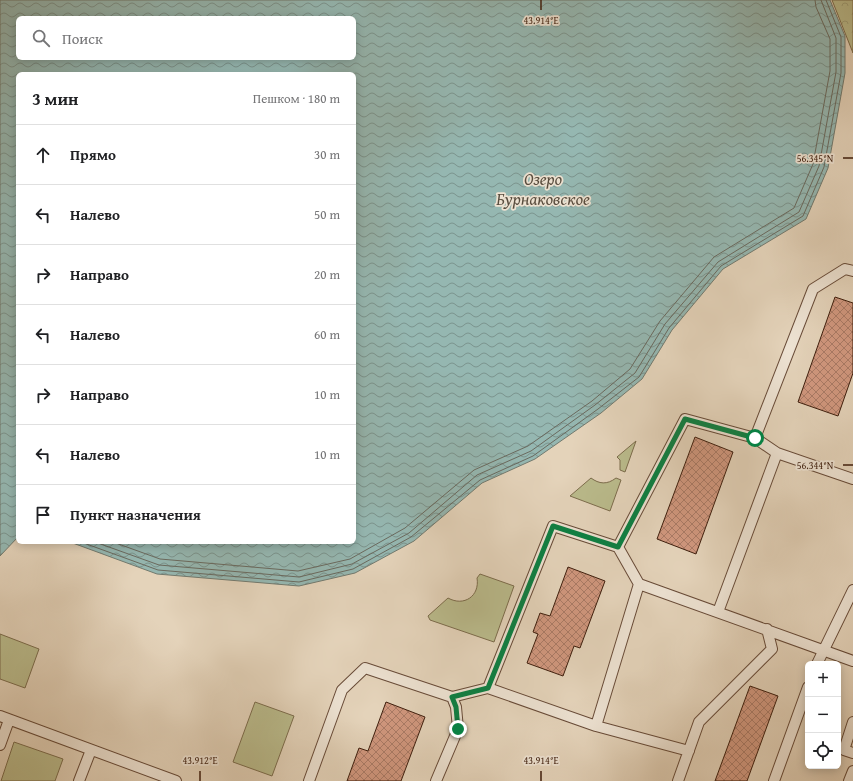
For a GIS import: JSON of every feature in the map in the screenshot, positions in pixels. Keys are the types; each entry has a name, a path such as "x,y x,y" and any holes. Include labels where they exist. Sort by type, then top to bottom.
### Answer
{"lane":[{"path":"755,438 813,289 845,269 853,271"},
{"path":"618,547 685,419 755,438 777,452 853,479"},
{"path":"718,612 777,452"},
{"path":"488,688 553,526 618,547 639,584 853,661"},
{"path":"596,726 639,584"},
{"path":"818,661 853,590"},
{"path":"678,781 699,722 772,649 767,630"},
{"path":"309,781 342,690 365,668 452,697 488,688 596,726 688,751"},
{"path":"774,781 805,695"},
{"path":"436,781 458,729 456,707 452,697"},
{"path":"0,745 5,718 176,781"},
{"path":"853,722 844,750 853,753"},
{"path":"79,781 91,750"},
{"path":"849,781 853,771"}],"green space":[{"path":"832,0 853,0 853,53"},
{"path":"636,441 625,472 620,470 620,460 617,457"},
{"path":"591,478 597,482 603,483 609,482 616,478 621,480 610,511 570,496"},
{"path":"480,574 514,586 494,642 430,620 428,616 448,598 460,601 470,598 476,590 477,578"},
{"path":"0,634 39,649 25,688 0,679"},
{"path":"255,702 294,716 272,776 233,762"},
{"path":"14,742 63,759 55,781 1,781"}],"water":[{"name":"Озеро Бурнаковское","path":"0,0 830,0 845,36 845,73 828,168 806,219 723,269 672,330 642,379 601,413 535,459 482,483 414,541 355,573 299,586 157,574 75,544 356,544 356,72 16,72 16,539 0,556"}],"building":[{"path":"835,297 853,303 853,373 838,416 798,402"},
{"path":"695,437 733,452 696,554 657,539"},
{"path":"568,567 605,581 580,648 574,646 563,676 527,663 538,634 533,632 540,613 550,616"},
{"path":"750,686 778,696 747,781 715,781"},
{"path":"386,702 425,717 401,781 347,781 359,748 368,751"}],"route":[{"path":"458,729 456,707 452,697 488,688 553,526 618,547 685,419 755,438"}]}
